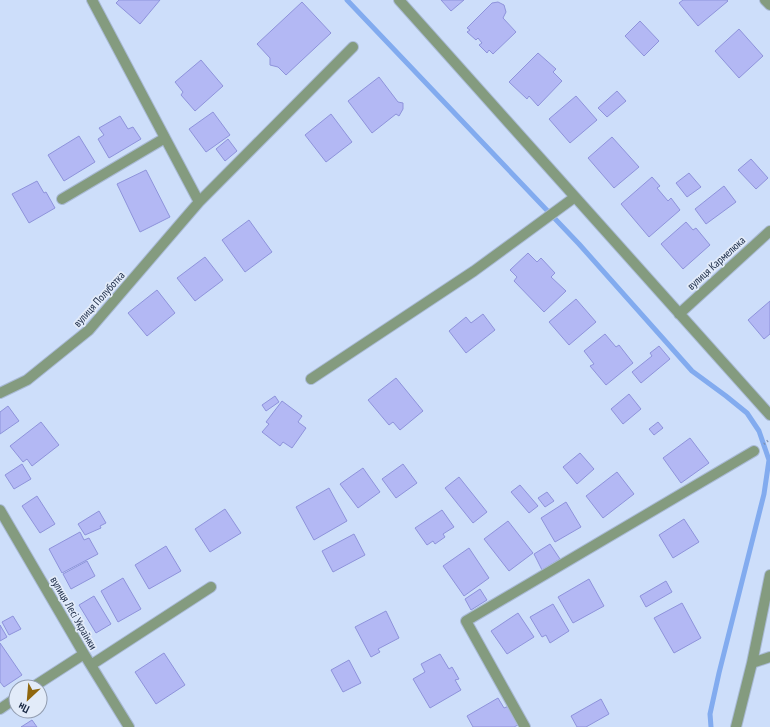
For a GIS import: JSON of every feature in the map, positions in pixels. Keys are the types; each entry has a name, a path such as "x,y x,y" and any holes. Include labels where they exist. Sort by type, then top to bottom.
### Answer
{"street":[{"path":"92,0 199,202"},
{"path":"399,0 770,415"},
{"path":"765,0 770,5"},
{"name":"вулиця Полуботка","path":"0,393 27,380 89,330 199,202 353,48"},
{"path":"62,199 165,138"},
{"path":"312,379 474,271 575,198"},
{"name":"вулиця Кармелюка","path":"679,314 770,231"},
{"path":"525,727 466,621 754,452"},
{"name":"вулиця Лесі Українки","path":"0,510 84,654 129,727"},
{"path":"736,727 752,663 770,575"},
{"path":"91,665 211,587"},
{"path":"45,679 84,654"},
{"path":"752,663 770,657"}],"building":[{"path":"119,0 160,0 140,24 116,3"},
{"path":"441,0 464,0 451,11"},
{"path":"683,0 728,1 698,26 679,3"},
{"path":"302,2 331,33 286,75 278,67 270,65 270,58 257,44"},
{"path":"498,2 504,5 506,12 503,18 516,32 493,54 489,50 487,53 479,45 482,43 478,38 476,40 467,32 470,30 467,28 492,3"},
{"path":"640,21 659,41 644,56 625,36"},
{"path":"739,29 763,56 739,78 715,51"},
{"path":"538,53 556,69 553,72 562,81 538,106 529,96 527,99 509,82"},
{"path":"201,60 223,86 195,111 181,95 183,92 175,82"},
{"path":"379,77 398,102 403,103 403,109 399,116 396,114 372,133 348,101"},
{"path":"617,91 626,101 607,117 598,108"},
{"path":"576,96 597,120 570,143 549,119"},
{"path":"213,112 230,135 206,152 189,129"},
{"path":"331,114 352,142 326,162 305,135"},
{"path":"120,116 128,129 133,127 141,139 109,158 98,139 104,135 99,128"},
{"path":"79,136 95,162 64,181 48,155"},
{"path":"612,137 639,167 614,188 588,158"},
{"path":"228,139 237,151 225,161 216,149"},
{"path":"751,159 768,178 756,189 738,170"},
{"path":"146,170 170,217 140,232 117,184"},
{"path":"689,173 701,187 687,197 676,183"},
{"path":"652,177 660,186 657,188 668,201 671,198 680,210 649,237 621,204"},
{"path":"37,181 44,193 46,192 55,208 29,223 12,194"},
{"path":"724,186 736,202 706,224 695,209"},
{"path":"249,220 272,252 245,272 222,240"},
{"path":"686,222 693,230 696,228 710,245 683,269 661,244"},
{"path":"528,253 537,262 541,258 555,273 551,277 566,291 544,312 514,281 517,277 510,270"},
{"path":"205,257 223,280 195,301 177,278"},
{"path":"157,290 175,313 147,336 128,313"},
{"path":"576,299 596,322 569,345 549,322"},
{"path":"770,301 770,334 764,339 748,320"},
{"path":"483,314 495,330 466,353 449,331 466,317 471,323"},
{"path":"605,334 616,347 619,345 633,363 606,385 590,366 594,364 584,351"},
{"path":"659,346 670,359 641,383 632,372 652,356 650,353"},
{"path":"396,378 423,411 400,430 393,422 389,425 368,400"},
{"path":"629,394 641,409 623,424 611,409"},
{"path":"275,396 279,402 266,411 262,405"},
{"path":"282,401 302,416 298,422 306,428 292,448 283,442 280,446 262,432 269,424 266,422"},
{"path":"8,406 19,421 0,434 0,412"},
{"path":"41,422 59,445 32,466 27,459 23,462 10,446"},
{"path":"658,422 663,428 654,435 649,429"},
{"path":"690,438 709,463 681,483 663,458"},
{"path":"580,453 594,469 577,484 563,467"},
{"path":"22,464 31,479 14,489 5,475"},
{"path":"403,464 417,483 396,498 382,479"},
{"path":"363,468 380,492 358,508 340,484"},
{"path":"617,472 634,494 603,518 586,496"},
{"path":"459,477 487,512 473,523 445,488"},
{"path":"520,485 538,506 529,513 511,492"},
{"path":"329,488 347,521 314,540 296,507"},
{"path":"547,492 554,501 545,507 538,498"},
{"path":"37,496 55,524 40,533 22,506"},
{"path":"566,502 581,527 555,542 541,518"},
{"path":"225,509 241,533 210,552 195,529"},
{"path":"442,510 454,527 443,534 445,537 435,544 433,541 427,545 415,528"},
{"path":"99,511 106,523 100,526 101,528 85,535 78,524"},
{"path":"684,519 699,542 673,558 659,535"},
{"path":"508,521 533,553 509,571 484,539"},
{"path":"80,532 84,540 89,538 98,554 62,573 49,549"},
{"path":"354,534 365,555 333,572 322,551"},
{"path":"550,544 560,559 542,570 534,554"},
{"path":"166,546 181,571 149,589 135,565"},
{"path":"469,548 489,578 464,596 443,566"},
{"path":"87,561 95,576 71,589 63,574"},
{"path":"123,578 141,609 118,622 101,591"},
{"path":"589,579 604,606 573,623 558,597"},
{"path":"666,581 672,592 646,607 640,596"},
{"path":"480,589 487,600 471,610 465,599"},
{"path":"94,596 111,624 96,633 79,605"},
{"path":"682,603 701,638 674,653 654,618"},
{"path":"553,604 569,631 550,643 546,635 542,637 530,617"},
{"path":"386,611 399,638 378,649 380,652 371,657 355,627"},
{"path":"518,613 534,637 507,654 491,631"},
{"path":"13,616 21,629 9,635 2,622"},
{"path":"0,625 7,637 0,641"},
{"path":"0,643 22,675 16,679 8,679 8,684 4,687 0,682"},
{"path":"164,653 185,685 156,704 135,672"},
{"path":"440,654 449,669 452,667 459,679 455,680 461,690 430,708 413,679 425,672 421,664"},
{"path":"349,660 361,683 343,692 331,670"},
{"path":"498,698 504,708 509,706 520,724 514,727 473,727 467,716"},
{"path":"601,699 609,714 586,727 577,727 571,716"},
{"path":"32,720 37,727 21,727"}],"waterway":[{"path":"347,0 579,244 692,371 747,413 759,431 769,460 764,494 719,673 710,714 711,727"}]}
